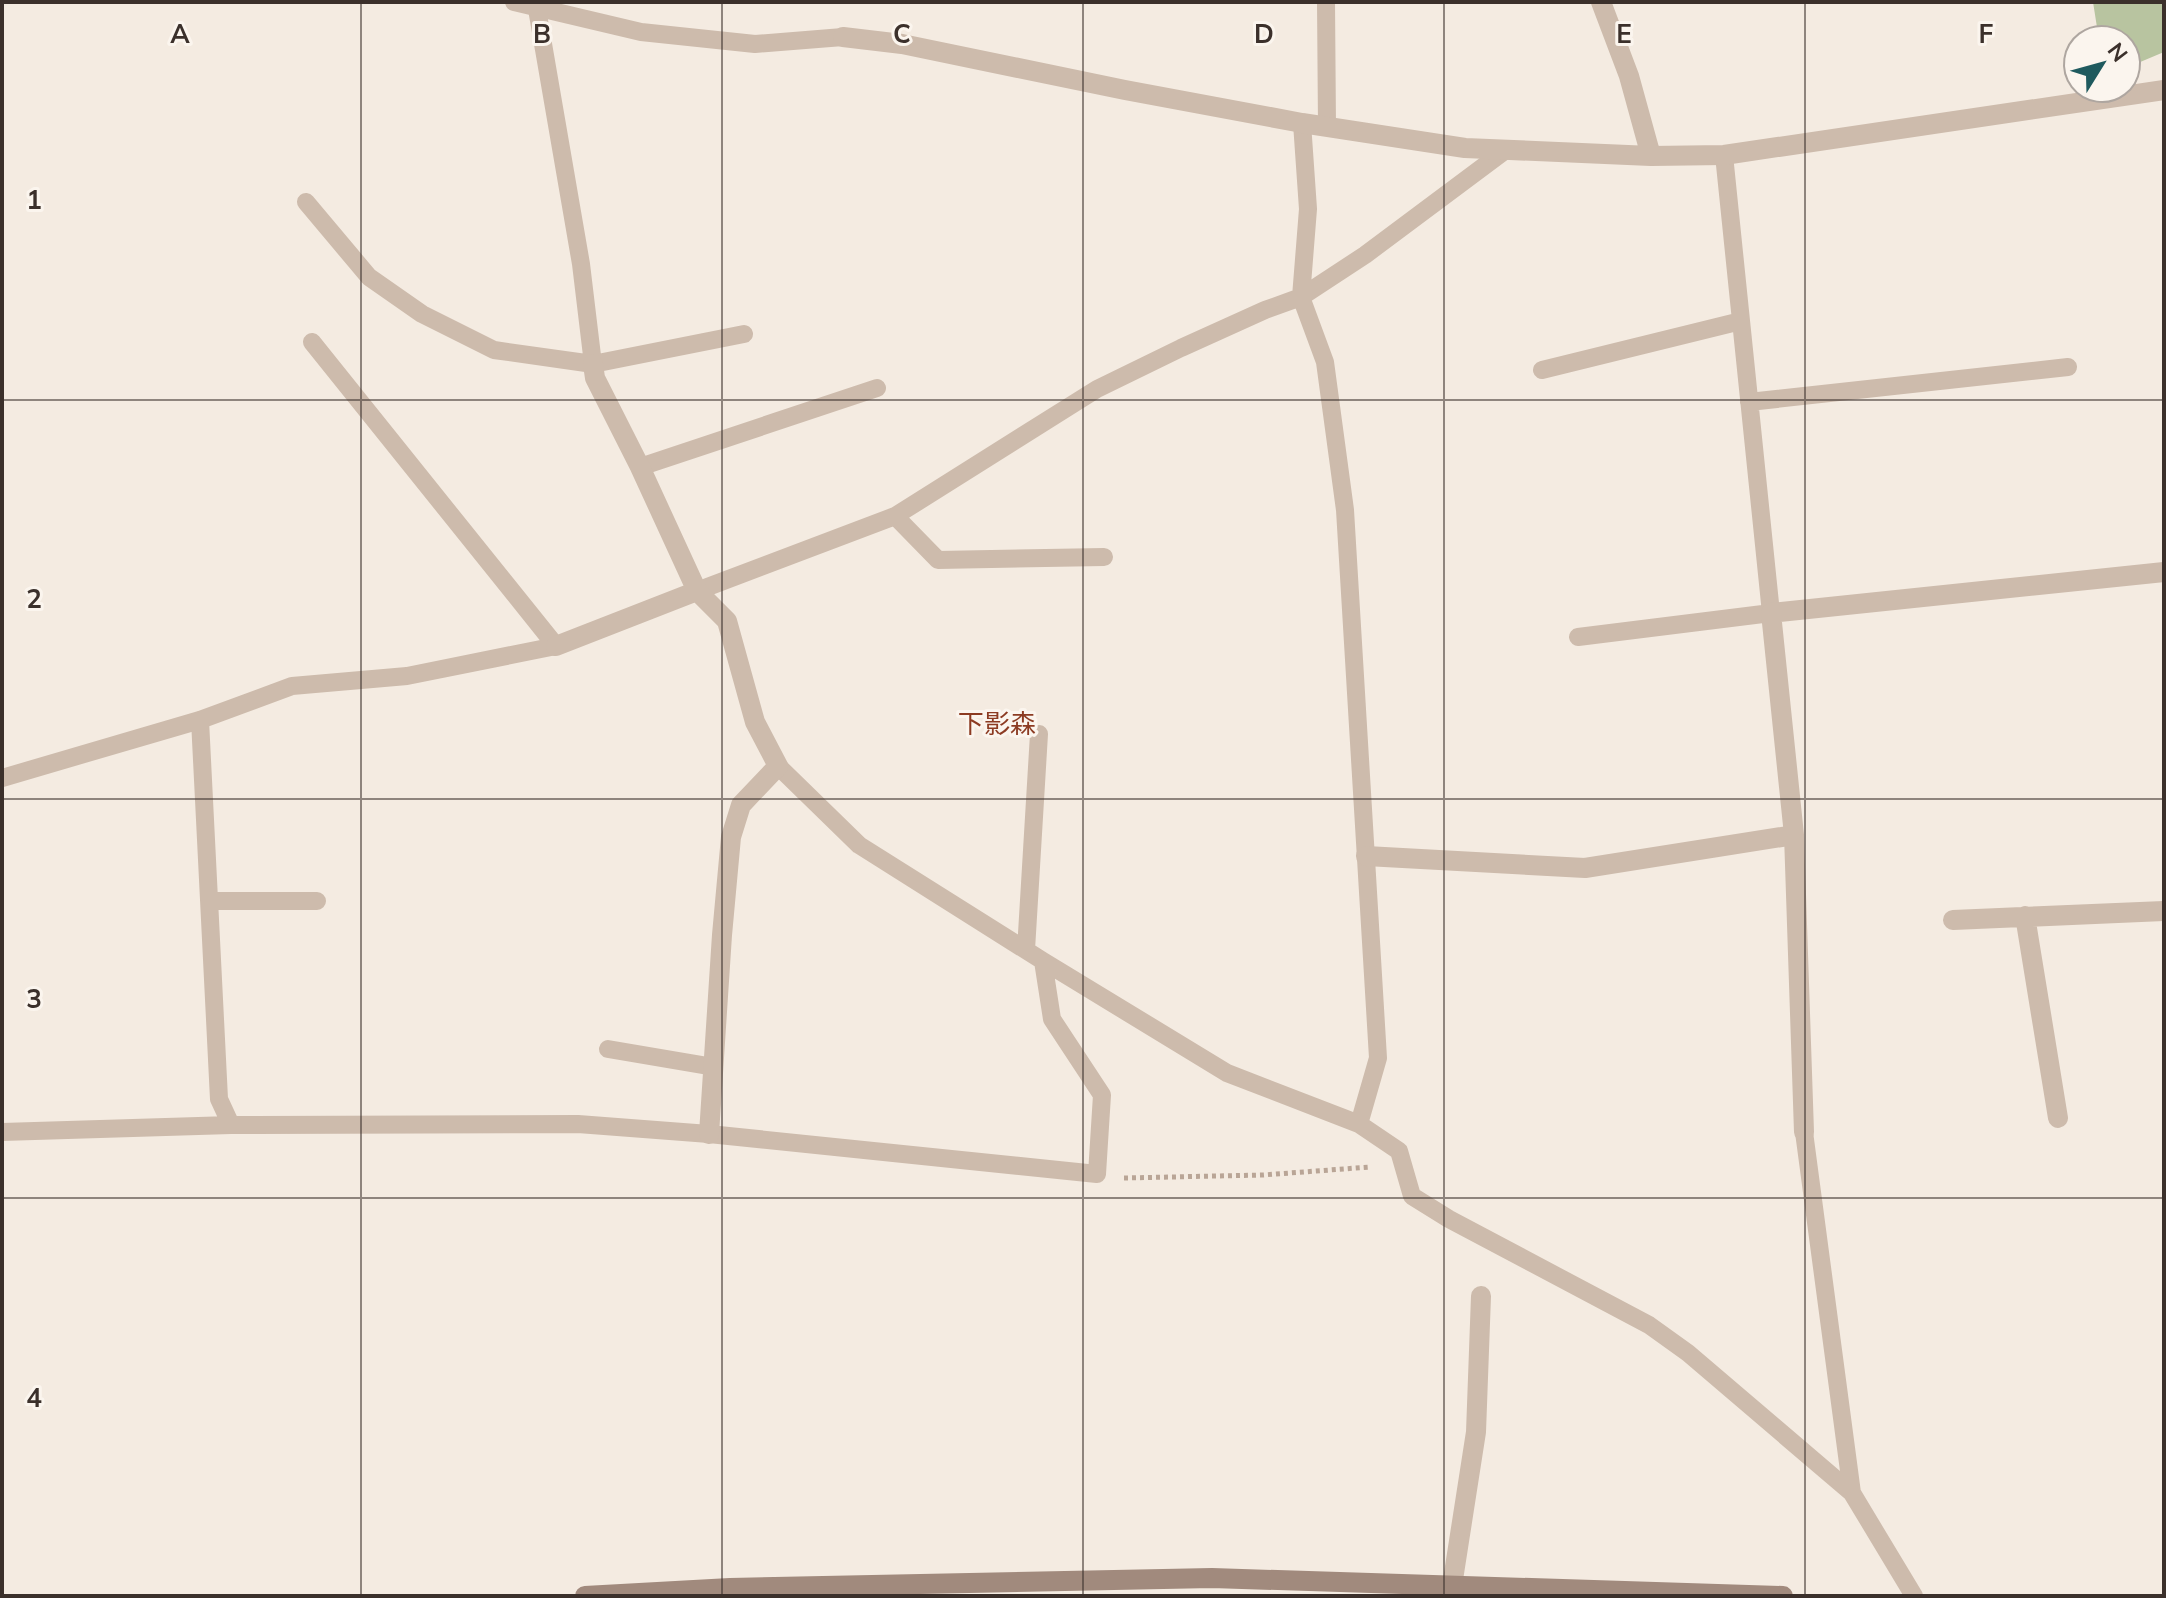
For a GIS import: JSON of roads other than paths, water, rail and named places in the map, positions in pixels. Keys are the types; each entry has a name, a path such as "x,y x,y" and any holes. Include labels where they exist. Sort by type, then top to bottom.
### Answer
{"street":[{"path":"1601,2 1629,76 1651,156"},
{"path":"843,37 902,44 1302,123 1465,148 1651,156 1724,155 2164,90"},
{"path":"593,364 595,378 697,591 727,621 755,722 778,766 741,805 731,837 709,1134"},
{"path":"1804,1132 1794,835 1771,613 2164,572"},
{"path":"556,646 697,591"},
{"path":"1366,856 1585,868 1794,835"},
{"path":"1953,920 2164,911"},
{"path":"2025,916 2058,1118"},
{"path":"1452,1586 1476,1432 1481,1296"},
{"path":"585,1596 730,1588 1212,1578 1783,1596"}],"lane":[{"path":"516,2 641,32 755,44 843,37"},
{"path":"1326,2 1327,127"},
{"path":"537,9 581,264 593,364"},
{"path":"1302,123 1308,209 1301,297 1325,362 1345,510 1378,1058 1359,1124"},
{"path":"697,591 895,516 1097,389 1265,310 1301,297 1365,255 1507,149"},
{"path":"1578,637 1771,613 1724,155"},
{"path":"306,202 369,277 422,314 494,350 593,364 744,334"},
{"path":"1542,370 1741,321"},
{"path":"2,778 200,720 292,686 407,676 556,646 312,342"},
{"path":"1749,402 2068,367"},
{"path":"640,467 877,388"},
{"path":"895,516 938,560 1104,557"},
{"path":"200,720 219,1099 231,1125"},
{"path":"1026,950 1039,734"},
{"path":"778,766 859,845 1227,1073 1359,1124 1399,1151 1412,1196 1449,1219 1649,1325 1688,1353 1852,1493 1914,1596"},
{"path":"209,901 317,901"},
{"path":"2,1132 231,1125 578,1124 709,1134 1097,1174 1102,1095 1052,1019 1043,961"},
{"path":"608,1049 714,1067"},
{"path":"1804,1132 1852,1493"}],"district":[{"name":"下影森","path":"997,723"}]}
